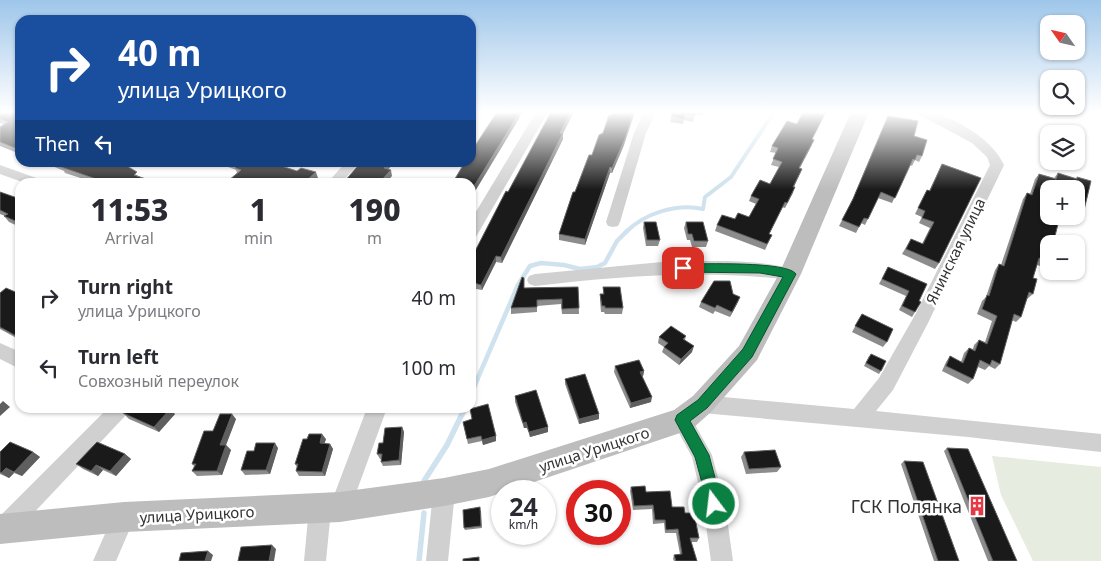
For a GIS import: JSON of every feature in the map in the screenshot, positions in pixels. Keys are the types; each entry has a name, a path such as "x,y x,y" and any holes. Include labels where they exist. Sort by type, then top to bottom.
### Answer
{"main road":[{"name":"улица Урицкого","path":"1,529 124,517 330,507 444,492 489,483 692,412 748,353 790,274 849,138"}],"street":[{"path":"476,224 527,138"},
{"path":"613,222 638,138"},
{"name":"Янинская улица","path":"858,418 886,384 922,318 998,165 996,157 974,138"},
{"path":"338,178 346,167"},
{"path":"0,169 24,178"},
{"path":"535,280 640,269 760,269 790,274"},
{"path":"0,350 15,358"},
{"path":"722,561 714,504 692,412 858,418 1101,443"},
{"path":"1,529 108,413"},
{"path":"315,561 330,507 375,413"},
{"path":"437,561 444,492"},
{"path":"104,561 124,517"}],"shaded area":[{"path":"992,456 1101,467 1101,561 1033,561 1001,495"}],"building":[{"path":"0,138 15,138 15,148 0,142"},
{"path":"480,138 504,138 476,183 476,178 455,178 462,167 476,167 476,144"},
{"path":"537,138 560,138 501,257 496,256 481,285 476,284 476,249 506,191 508,192"},
{"path":"598,138 625,138 612,168 610,167 585,239 559,234 573,192 575,192 589,155 592,155"},
{"path":"777,138 812,138 814,140 799,168 802,169 793,187 795,187 769,234 772,235 767,244 717,225 722,215 735,219 738,213 749,217 759,199 751,196 760,180 770,184 782,162 773,159 778,148 772,146"},
{"path":"879,138 921,138 927,140 922,156 917,155 915,160 913,159 895,198 881,192 868,219 864,218 859,227 842,220"},
{"path":"942,164 981,178 939,263 906,249 911,239 923,244 934,222 922,218 925,211 918,208 927,190 930,191"},
{"path":"61,167 128,167 137,172 134,175 143,178 93,178"},
{"path":"285,167 297,171 301,168 316,172 309,178 232,178 241,170 235,168"},
{"path":"357,167 385,167 391,170 384,178 347,178"},
{"path":"1058,173 1091,181 1085,206 1085,180 1040,180 1040,225 1058,225 1055,235 1040,235 1040,258 1033,278 1037,279 1033,294 1029,292 1021,317 1014,314 1000,364 992,360 990,365 980,360 973,379 946,366 950,356 963,363 969,348 975,351 979,340 987,344 997,316 982,309 987,295 989,296 999,264 1004,266 1027,193 1032,195 1039,174 1056,179"},
{"path":"0,192 15,197 15,221 4,216 8,214 0,210"},
{"path":"644,222 656,222 660,240 647,240"},
{"path":"686,222 703,222 708,241 694,241 692,234 688,234"},
{"path":"888,267 927,284 919,301 921,302 915,312 902,306 909,291 882,279"},
{"path":"522,277 524,278 524,288 578,287 579,308 562,309 562,299 537,300 537,307 511,308"},
{"path":"714,281 730,281 733,294 740,297 732,312 717,305 715,308 701,302"},
{"path":"603,287 620,287 623,308 605,308 605,306 602,306 600,294 604,294"},
{"path":"6,288 15,292 15,335 0,327 0,293"},
{"path":"862,314 893,329 887,342 855,326"},
{"path":"671,326 686,336 683,339 694,346 681,359 664,347 668,343 659,337"},
{"path":"871,354 886,361 881,371 866,363"},
{"path":"639,360 644,371 640,372 652,397 631,403 615,366"},
{"path":"585,374 599,414 579,419 565,379"},
{"path":"536,390 548,427 529,432 526,422 523,423 515,396"},
{"path":"488,404 496,436 482,440 481,436 467,439 463,422 472,419 471,413 476,413 476,407"},
{"path":"123,413 166,413 154,427"},
{"path":"220,414 232,414 220,445 226,445 217,471 192,471 196,464 192,464 204,431 213,431"},
{"path":"402,427 399,460 381,462 382,454 377,454 379,443 383,443 385,428"},
{"path":"309,434 322,434 320,443 330,444 322,472 296,471 298,464 295,464 303,439 307,439"},
{"path":"10,442 33,452 14,472 6,468 1,473 0,452"},
{"path":"97,442 125,454 110,471 96,465 91,471 76,464"},
{"path":"256,443 275,443 266,470 241,470 247,451 254,451"},
{"name":"ГСК Полянка","path":"947,448 968,449 1017,561 993,561"},
{"path":"775,450 781,467 749,469 744,452"},
{"name":"ГСК Полянка","path":"904,461 923,462 959,561 938,561"},
{"path":"645,486 646,492 670,491 672,507 684,507 685,513 694,513 699,538 690,538 697,561 676,561 674,555 682,554 678,529 666,530 665,520 655,520 653,505 634,506 631,487"},
{"path":"480,507 481,526 464,528 463,510"},
{"path":"272,545 269,561 238,561 241,547"},
{"path":"208,551 205,561 179,561 181,553"},
{"path":"479,557 479,561 463,561 463,559"}],"waterway":[{"path":"626,232 642,220 662,211 683,207 703,209 705,197 731,177 757,138"},
{"path":"477,380 518,285 530,266 541,263 564,265 580,269 597,267 605,263 617,241 626,232"},
{"path":"424,481 447,445 463,413"},
{"path":"419,561 424,513"}],"place":[{"name":"ГСК Полянка","path":"977,506"}],"route":[{"path":"683,268 760,269 790,274 748,353 702,404 682,420 702,455 714,504"}]}
